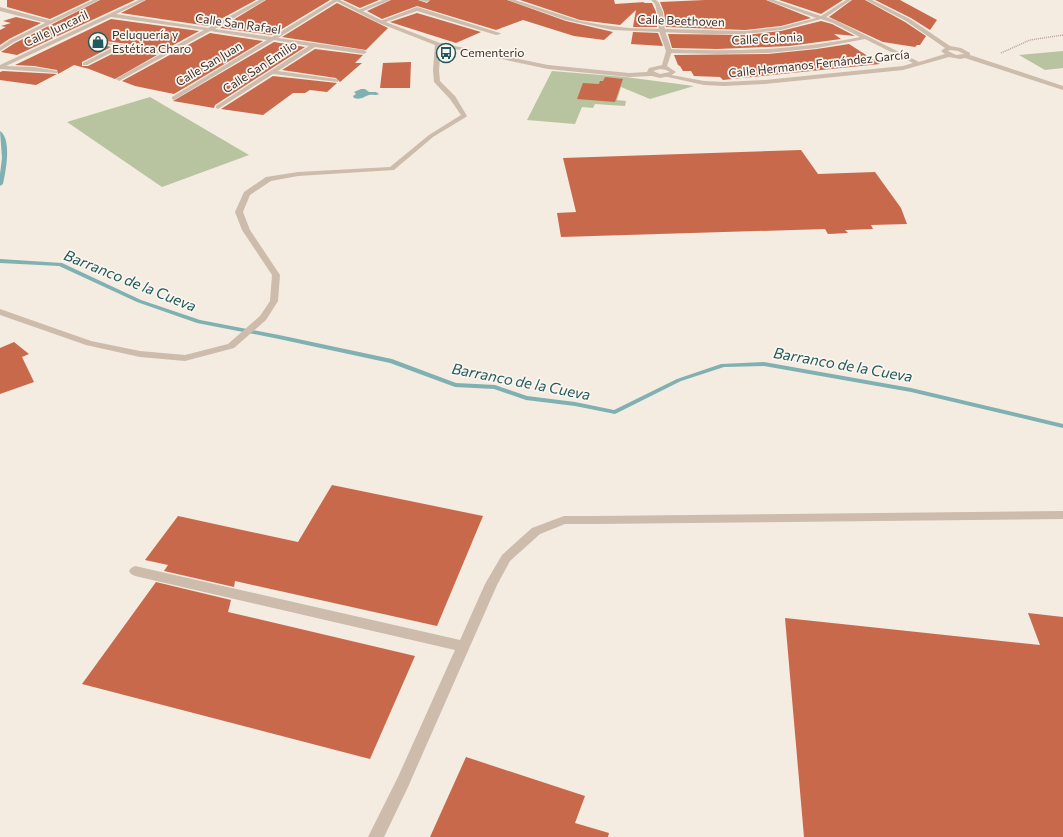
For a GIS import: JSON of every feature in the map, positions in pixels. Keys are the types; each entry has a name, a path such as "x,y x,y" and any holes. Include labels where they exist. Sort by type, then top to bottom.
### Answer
{"street":[{"path":"0,49 12,41 97,0"},
{"name":"Calle Juncaril","path":"0,67 143,0"},
{"path":"119,79 263,0"},
{"path":"336,0 381,22 438,44 548,67 629,75 652,74 650,72 651,69 664,67 673,72 666,76"},
{"name":"Calle San Juan","path":"174,98 336,0"},
{"path":"359,11 388,0"},
{"name":"Calle Beethoven","path":"510,0 561,17 596,26 623,30 714,32 752,32 794,25 822,17 836,10 849,0"},
{"path":"654,0 657,3 660,12 662,30 669,51 664,67"},
{"path":"769,0 822,17 866,36 919,64"},
{"path":"868,0 908,20 949,52 982,61 1063,88"},
{"path":"0,9 50,22"},
{"path":"381,22 417,9 498,34"},
{"name":"Calle San Rafael","path":"110,16 364,52"},
{"name":"Calle Colonia","path":"669,51 706,53 772,52 808,48 866,36"},
{"path":"101,42 167,53"},
{"path":"0,312 89,343 140,354 185,358 231,346 263,318 274,301 276,275 246,230 239,212 247,194 269,179 298,174 392,169 431,136 464,116 459,104 447,90 437,82 436,70 438,44"},
{"name":"Calle San Emilio","path":"218,107 314,45"},
{"path":"85,64 122,46"},
{"name":"Calle Hermanos Fernández García","path":"652,74 704,83 738,84 836,76 904,68 919,64 949,52"},
{"path":"0,67 55,72"},
{"path":"272,72 336,82"},
{"path":"376,837 403,782 462,646 491,584 506,558 536,531 564,520 1063,515"},
{"path":"135,572 462,646"}],"path":[{"path":"982,61 1028,40 1045,35 1063,35"}],"green space":[{"path":"1063,51 1063,68 1045,70 1019,55"},
{"path":"552,71 625,77 694,86 650,99 621,87 617,100 626,101 625,106 595,104 593,108 582,107 575,124 527,120"},
{"path":"150,97 249,155 162,187 67,122"}],"water":[{"path":"361,89 379,94 356,99 354,98 353,96 356,94 354,92"}],"building":[{"path":"7,0 90,0 50,19 7,7"},
{"path":"100,0 135,0 17,55 1,52 15,43"},
{"path":"146,0 256,0 208,26 121,13"},
{"path":"266,0 330,0 272,35 220,28"},
{"path":"343,0 379,0 360,8"},
{"path":"391,0 418,0 427,3 430,0 507,0 566,21 613,32 604,40 574,36 523,20 496,30 417,6 382,19 367,11"},
{"path":"520,0 614,0 615,4 652,3 656,12 657,27 633,27 636,10 620,25 580,20"},
{"path":"766,0 811,18 781,26 745,30 666,27 664,12 660,2"},
{"path":"779,0 843,0 821,14"},
{"path":"852,0 865,0 905,22 926,36 920,45 915,47 883,42 829,17"},
{"path":"875,0 900,0 937,20 930,30 911,18"},
{"path":"337,3 388,28 366,50 282,37"},
{"path":"417,13 481,32 456,43 390,22"},
{"path":"16,17 41,23 0,45 0,30 6,27 1,26 11,23 3,21"},
{"path":"111,19 199,31 166,49 98,40 99,44 111,47 82,62 82,66 88,66 122,49 157,55 115,79 74,65 58,74 57,70 34,66 15,65"},
{"path":"821,21 832,24 855,36 834,34 841,39 789,46 717,49 672,48 668,34 745,35 781,31"},
{"path":"633,32 658,33 663,46 631,44"},
{"path":"210,33 263,41 174,94 135,86 122,81"},
{"path":"274,42 305,47 215,105 214,108 173,101"},
{"path":"849,44 880,64 723,80 720,77 694,76 691,71 683,71 678,65 674,55 768,54"},
{"path":"315,49 363,55 355,63 362,63 340,82 336,78 282,70"},
{"path":"411,62 410,88 380,88 383,63"},
{"path":"0,72 57,74 36,85 0,80"},
{"path":"273,76 337,83 327,92 310,90 305,93 293,93 263,115 221,109"},
{"path":"605,77 623,79 615,102 577,99 583,83 599,84"},
{"path":"801,150 818,174 875,172 901,208 907,224 871,225 873,229 845,230 848,233 828,234 825,229 561,237 557,213 576,212 563,158"},
{"path":"14,342 29,354 22,357 34,382 0,394 0,348"},
{"path":"332,485 483,516 437,626 235,581 234,587 164,571 168,565 145,560 178,516 298,542"},
{"path":"156,582 231,600 228,612 415,656 370,759 82,684"},
{"path":"1028,613 1063,617 1063,837 804,837 785,618 1040,645"},
{"path":"466,757 585,796 575,823 609,833 608,837 430,837"}],"waterway":[{"name":"Barranco de la Cueva","path":"0,132 4,145 3,171 0,184"},
{"name":"Barranco de la Cueva","path":"0,261 60,264 139,301 199,322 392,361 455,385 495,387 526,398 575,404 615,412 679,380 723,365 764,364 911,390 1063,426"}],"place":[{"name":"Peluquería y Estética Charo","path":"98,42"},
{"name":"Cementerio","path":"446,53"}]}
